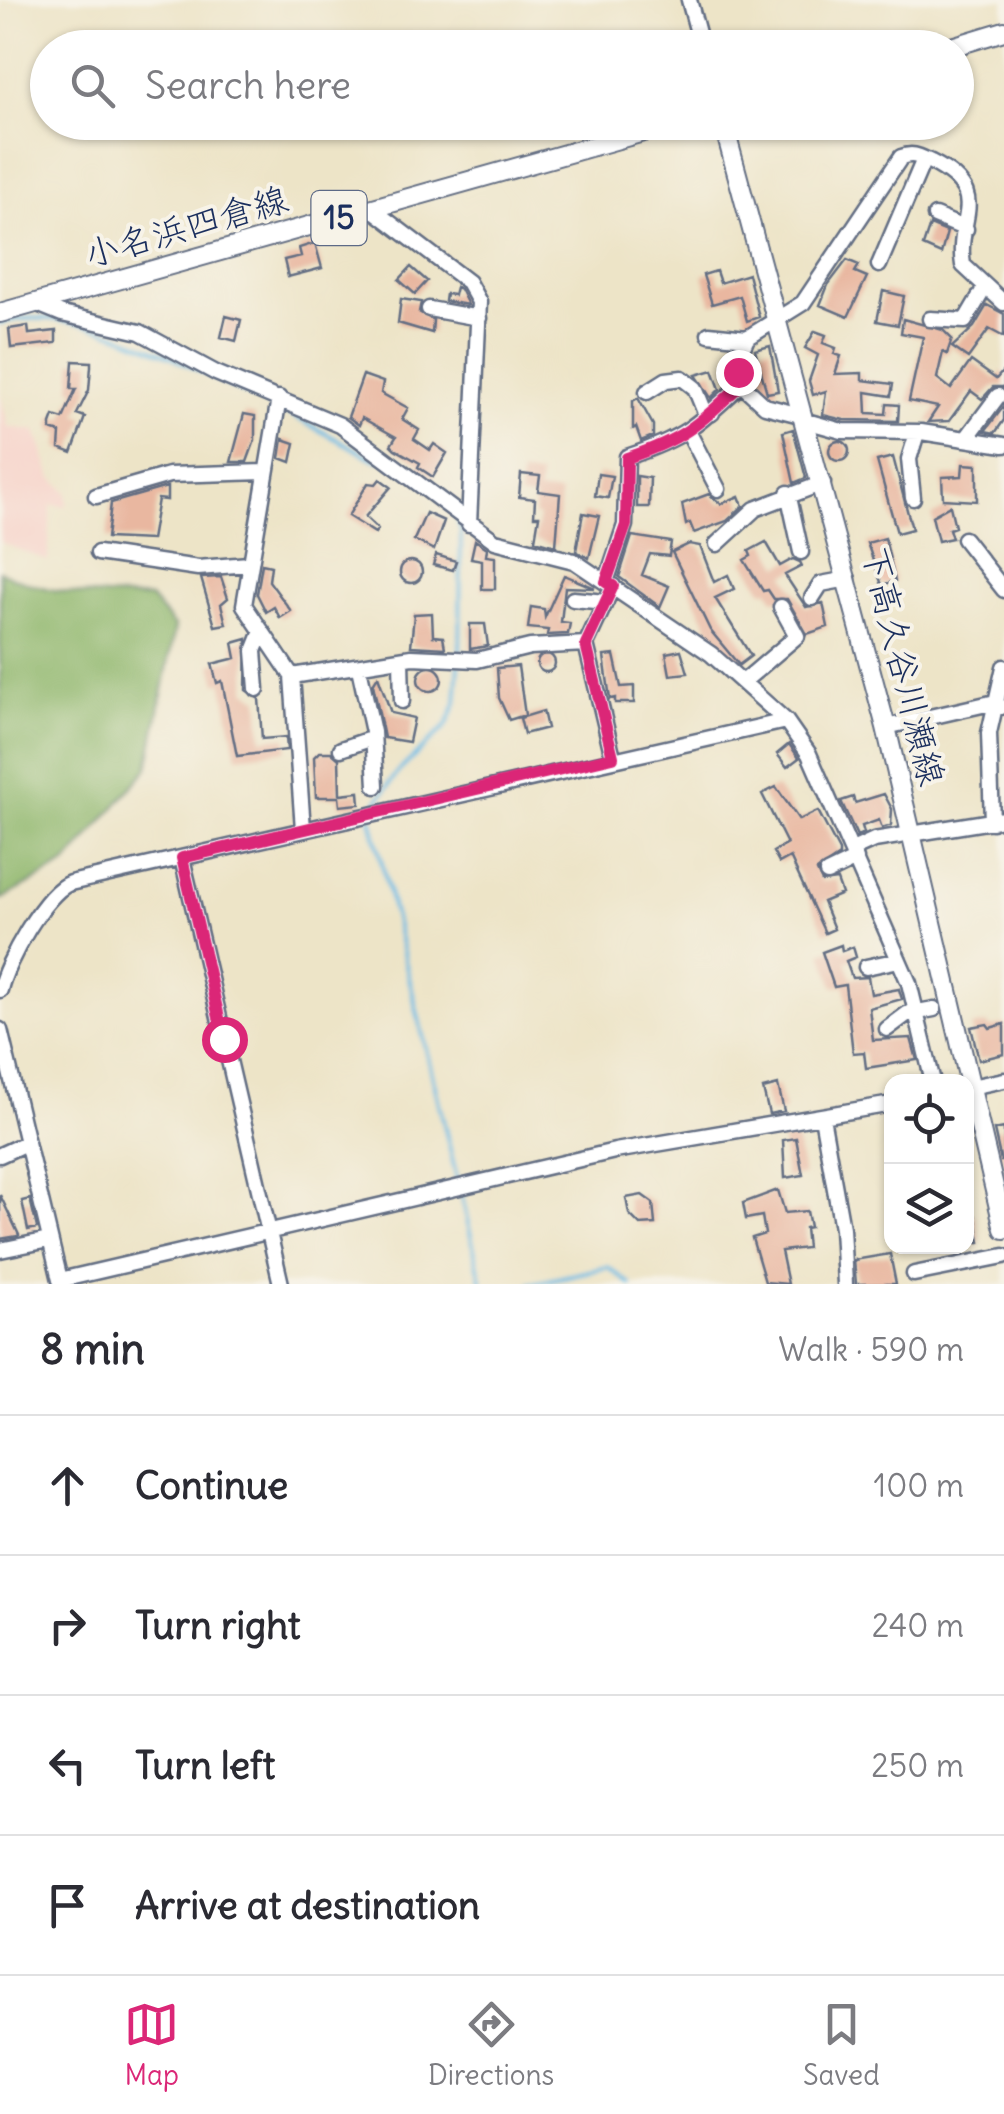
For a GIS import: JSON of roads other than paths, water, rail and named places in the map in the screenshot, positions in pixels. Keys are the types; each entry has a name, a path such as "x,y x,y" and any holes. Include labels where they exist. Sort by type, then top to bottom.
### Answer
{"main road":[{"path":"974,40 1004,31"},
{"name":"小名浜四倉線","path":"0,314 615,140"},
{"name":"下高久谷川瀬線","path":"728,140 886,727 965,1074"},
{"name":"下高久谷川瀬線","path":"974,1112 1004,1229"}],"street":[{"path":"689,0 697,30"},
{"path":"1004,302 963,265 970,206 966,192 942,168 912,154 897,160 803,303 748,338 737,362 739,382 770,408 805,419 856,433 917,432 1004,444"},
{"path":"879,265 924,159"},
{"path":"372,209 468,282 479,302 469,524"},
{"path":"934,216 966,229"},
{"path":"930,319 965,321 985,287"},
{"path":"36,303 62,314 140,332 216,373 357,434 495,542 574,561 711,654 786,721 809,754 900,960 931,1074"},
{"path":"429,309 478,318"},
{"path":"709,334 748,338"},
{"path":"647,392 666,380 682,378 695,388 704,410 712,412"},
{"path":"613,757 586,644 606,602 626,525 627,458 689,433 739,382"},
{"path":"966,440 998,396"},
{"path":"279,398 244,605 292,676 303,829"},
{"path":"913,498 909,459 917,432"},
{"path":"689,433 718,489"},
{"path":"96,496 168,475 264,472"},
{"path":"717,544 754,509 823,483"},
{"path":"788,493 801,552"},
{"path":"964,539 1004,590"},
{"path":"98,553 198,568 249,564"},
{"path":"812,598 821,584 848,579"},
{"path":"573,599 606,602"},
{"path":"743,682 798,636 781,607"},
{"path":"257,688 249,652 262,630"},
{"path":"292,676 401,660 458,659 586,644"},
{"path":"401,660 402,701"},
{"path":"827,873 874,840 998,820 989,732 1000,706 1004,667"},
{"path":"360,668 373,738 376,786"},
{"path":"886,727 1000,706"},
{"path":"0,990 7,965 58,887 613,757 786,721"},
{"path":"341,749 373,738"},
{"path":"182,858 280,1284"},
{"path":"866,967 900,960"},
{"path":"887,1029 900,1016 934,1009"},
{"path":"0,1030 4,1063 60,1282 614,1150 884,1105"},
{"path":"974,1087 1004,1080"},
{"path":"0,1108 17,1104"},
{"path":"822,1117 842,1228 845,1284"},
{"path":"0,1155 26,1143"},
{"path":"0,1250 49,1240"},
{"path":"914,1274 1004,1256"}],"waterway":[{"path":"0,323 33,319 68,321 104,330 175,359 271,406"},
{"path":"285,412 378,461"},
{"path":"457,521 461,530 460,655"},
{"path":"372,809 398,772 447,725 456,703 459,664"},
{"path":"371,818 458,1183"},
{"path":"461,1193 482,1284"},
{"path":"530,1284 608,1267 630,1284"}]}
